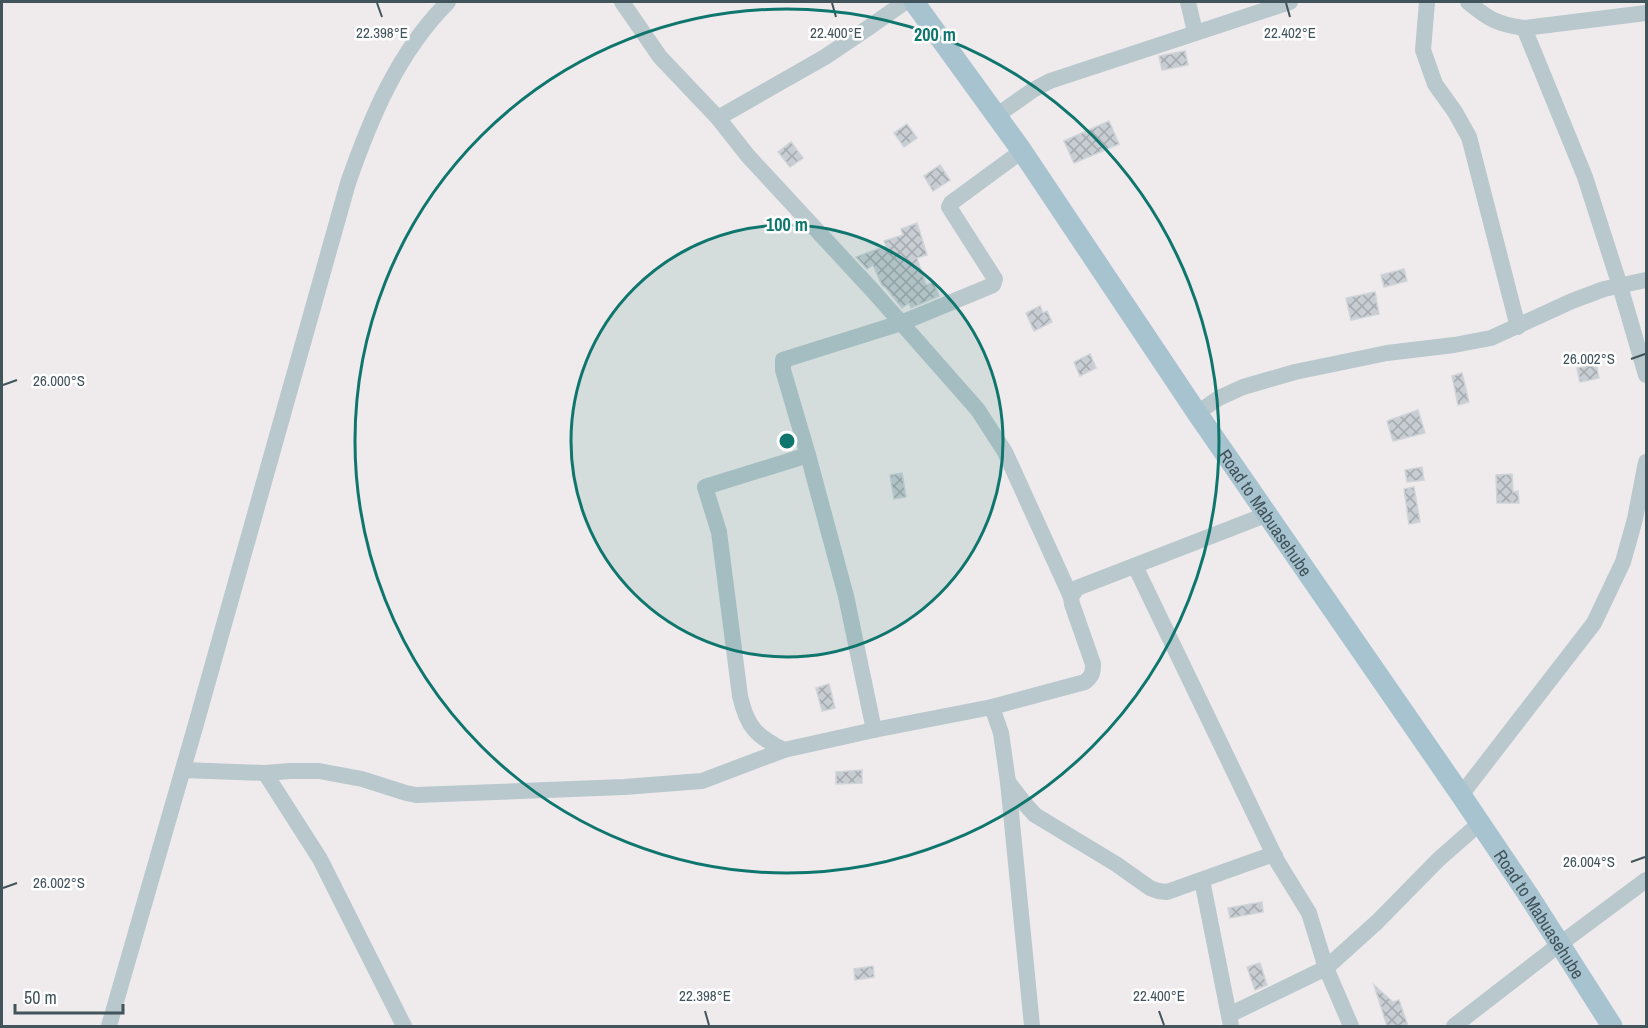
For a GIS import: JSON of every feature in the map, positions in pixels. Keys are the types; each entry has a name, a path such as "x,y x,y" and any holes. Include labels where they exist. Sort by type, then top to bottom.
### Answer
{"main road":[{"name":"Road to Mabuasehube","path":"914,2 1022,151 1197,413 1461,795 1612,1026"}],"street":[{"path":"109,1026 348,183 364,136 387,85 416,39 448,2"},
{"path":"183,770 266,773 319,771 342,774 416,795 624,787 702,781 784,750 992,707 1076,685 1090,678 1093,673 1093,664 1071,597 1005,452 978,410 748,156 718,118 660,57 622,2"},
{"path":"718,118 825,57 905,2"},
{"path":"1188,2 1195,32"},
{"path":"996,116 1050,81 1290,2"},
{"path":"1427,2 1423,50 1435,84 1455,112 1469,138 1518,327"},
{"path":"1468,2 1484,17 1505,25 1524,28 1647,13"},
{"path":"1524,28 1585,177 1647,375"},
{"path":"874,730 846,596 783,370 783,360 901,323 993,285 995,279 950,207 951,203 1022,151"},
{"path":"1197,413 1219,398 1243,387 1295,372 1387,353 1491,338 1604,289 1647,280"},
{"path":"784,750 758,734 745,718 740,696 719,532 705,487 808,455"},
{"path":"1461,795 1594,623 1623,562 1647,462"},
{"path":"1071,597 1081,585 1268,514"},
{"path":"1136,566 1275,856 1308,913 1326,968 1351,1026"},
{"path":"992,707 1000,733 1008,782 1032,1026"},
{"path":"266,773 320,859 404,1026"},
{"path":"1008,782 1035,815 1158,891 1167,892 1268,856 1275,856"},
{"path":"1202,880 1230,1021 1326,968 1377,922 1438,859 1480,823"},
{"path":"1454,1026 1647,880"}],"building":[{"path":"1185,51 1188,65 1162,70 1159,56"},
{"path":"1109,121 1119,144 1074,163 1064,141"},
{"path":"907,124 917,138 904,147 894,133"},
{"path":"791,142 803,158 790,167 778,152"},
{"path":"940,165 950,180 933,191 924,176"},
{"path":"917,223 927,255 917,258 926,285 934,282 939,296 911,308 909,303 902,308 882,285 873,265 867,269 856,257 886,246 884,241 903,235 901,229"},
{"path":"1404,269 1407,281 1384,287 1381,275"},
{"path":"1375,292 1379,314 1351,320 1346,298"},
{"path":"1040,306 1043,313 1047,311 1052,322 1034,331 1026,313"},
{"path":"1090,354 1096,368 1080,376 1074,362"},
{"path":"1596,364 1599,378 1580,382 1577,368"},
{"path":"1462,373 1469,402 1458,405 1452,376"},
{"path":"1418,410 1425,433 1393,441 1387,421"},
{"path":"1422,467 1424,480 1407,482 1405,470"},
{"path":"902,473 906,497 894,499 890,475"},
{"path":"1512,474 1513,492 1518,491 1519,503 1497,503 1496,475"},
{"path":"1414,487 1420,522 1409,524 1404,489"},
{"path":"829,684 835,708 822,711 816,688"},
{"path":"862,770 862,783 836,784 836,772"},
{"path":"1262,902 1263,912 1230,918 1228,908"},
{"path":"1260,963 1267,985 1255,990 1247,967"},
{"path":"873,966 874,977 855,980 854,969"},
{"path":"1374,985 1393,1002 1399,1000 1408,1026 1387,1026"}]}
